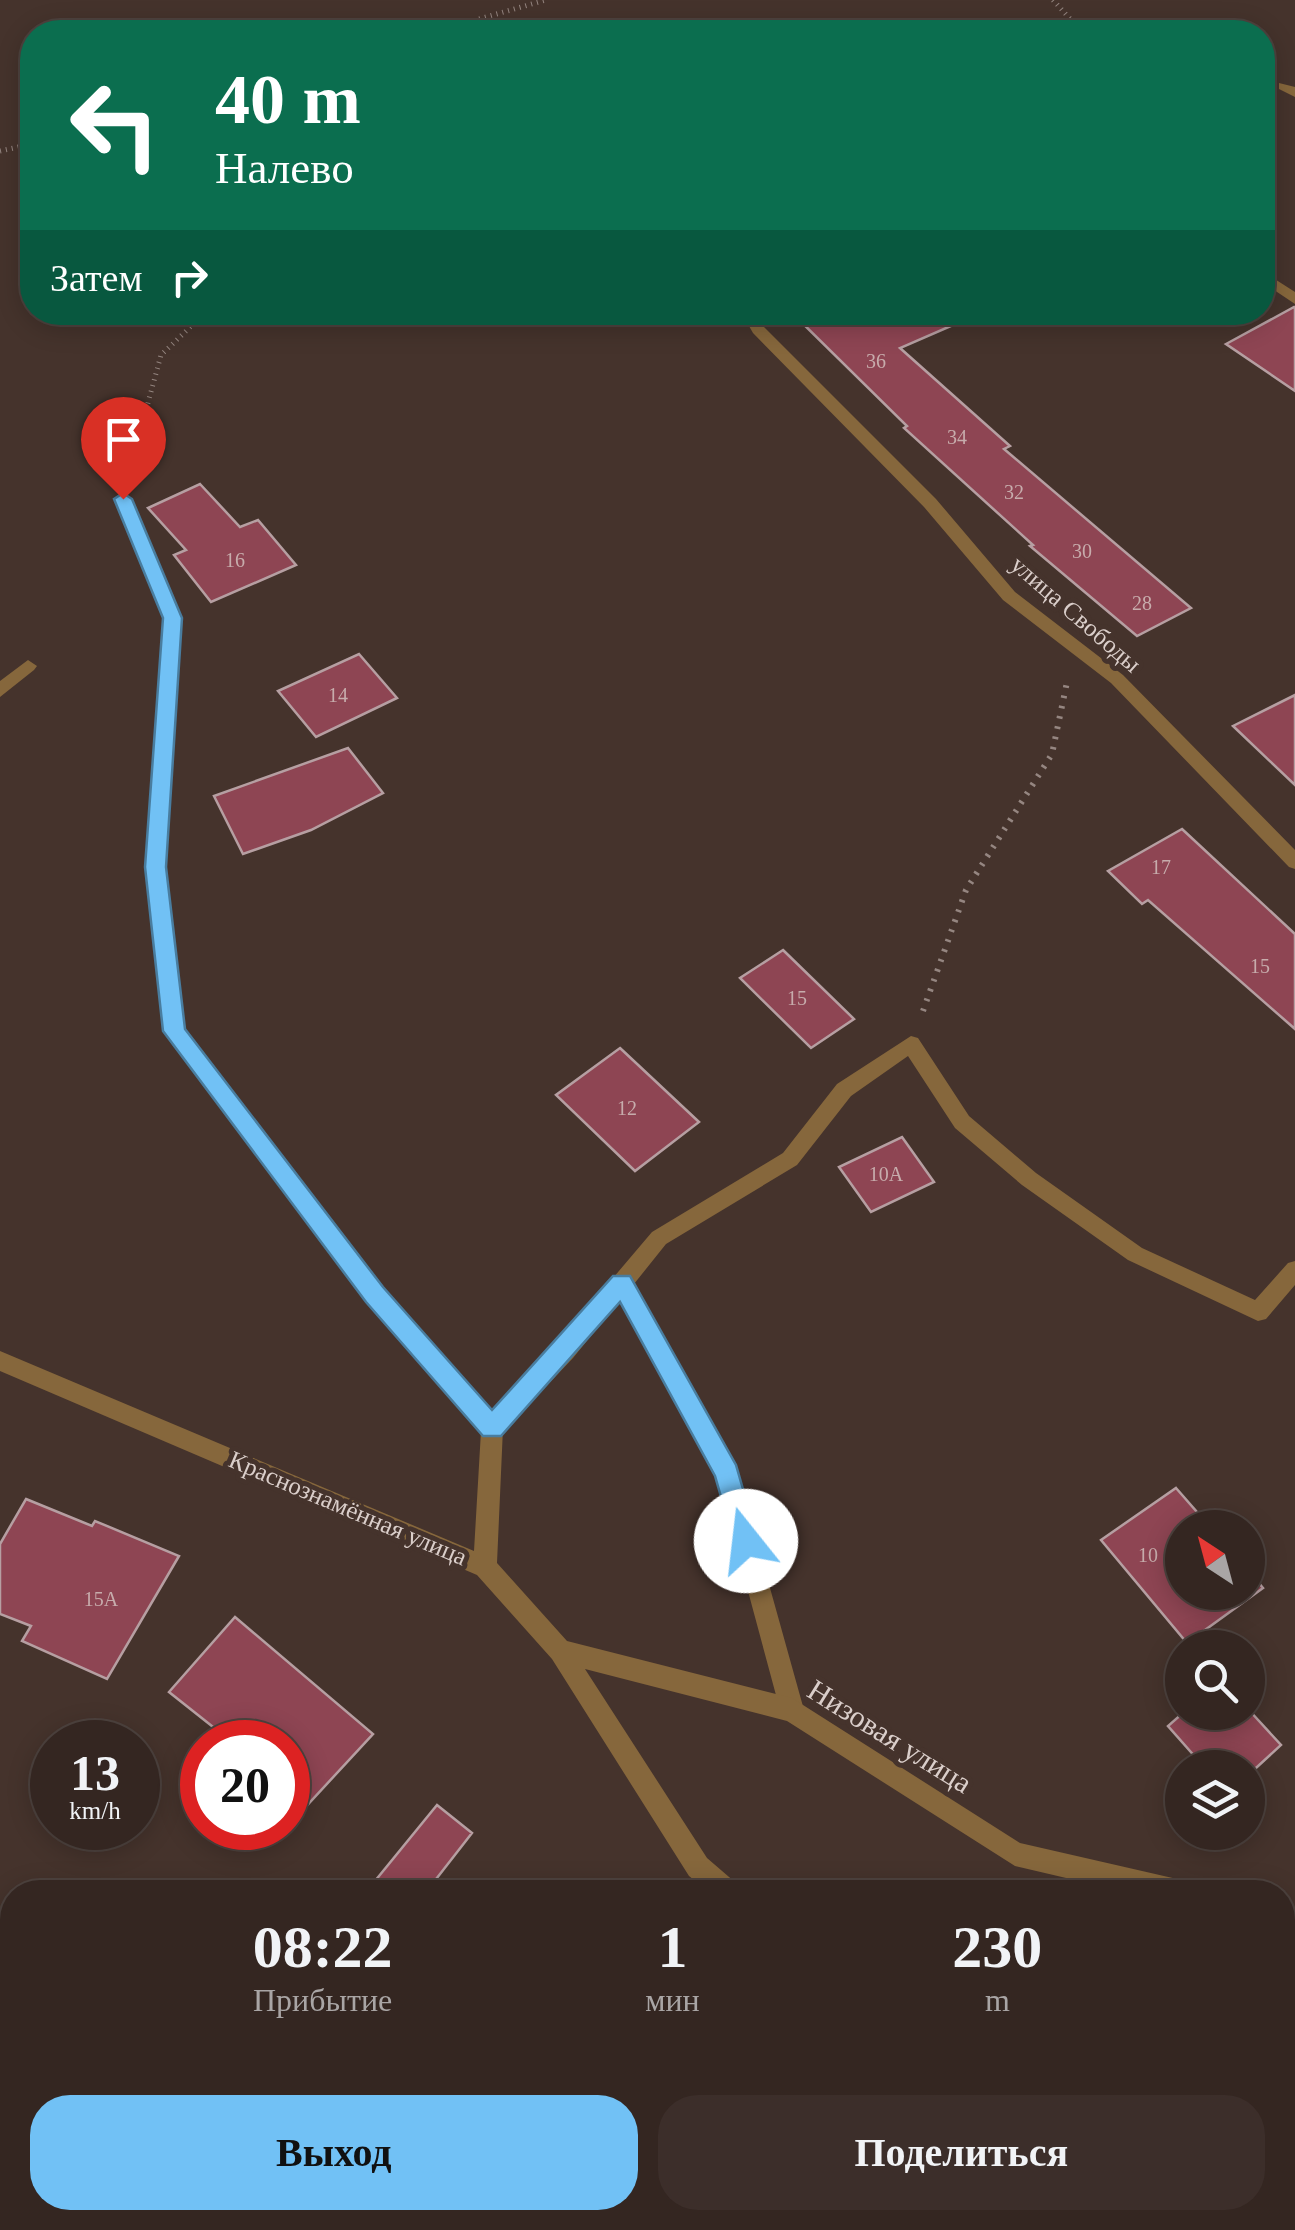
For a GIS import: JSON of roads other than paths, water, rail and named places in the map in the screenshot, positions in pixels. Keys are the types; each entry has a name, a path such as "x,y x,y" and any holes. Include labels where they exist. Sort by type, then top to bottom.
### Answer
{"street":[{"name":"улица Свободы","path":"755,325 930,504 1009,596 1117,680 1295,862"},
{"path":"123,499 173,618 156,867 174,1031 374,1294 492,1428"},
{"path":"0,691 28,666"},
{"path":"485,1567 492,1428 659,1238 790,1158 844,1090 911,1044 962,1122 1029,1179 1134,1254 1258,1312 1295,1270"},
{"path":"622,1283 727,1473 792,1710"},
{"name":"Краснознамённая улица","path":"0,1361 485,1567 560,1650 698,1867 713,1880"},
{"name":"Низовая улица","path":"560,1650 792,1710 1015,1854 1126,1880"}]}
